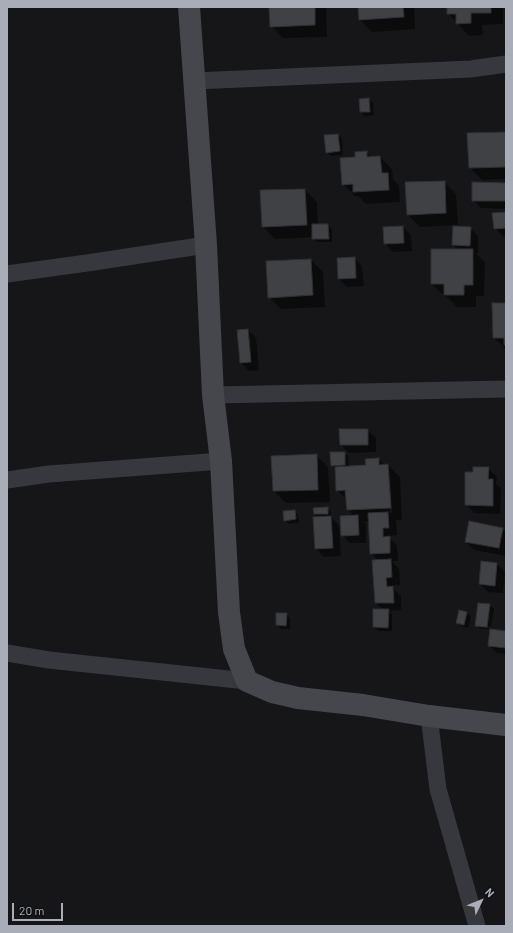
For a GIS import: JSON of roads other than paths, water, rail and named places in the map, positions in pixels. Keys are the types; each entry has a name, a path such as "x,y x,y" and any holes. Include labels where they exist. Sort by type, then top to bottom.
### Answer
{"street":[{"path":"189,7 206,244 213,395 221,461 229,612 234,649 247,681"},
{"path":"194,81 471,69 506,64"},
{"path":"7,274 206,244"},
{"path":"213,395 506,389"},
{"path":"7,480 49,474 221,461"},
{"path":"7,653 49,660 247,681 272,692 298,698 363,705 429,716 506,725"},
{"path":"429,716 438,789 477,926"}]}
